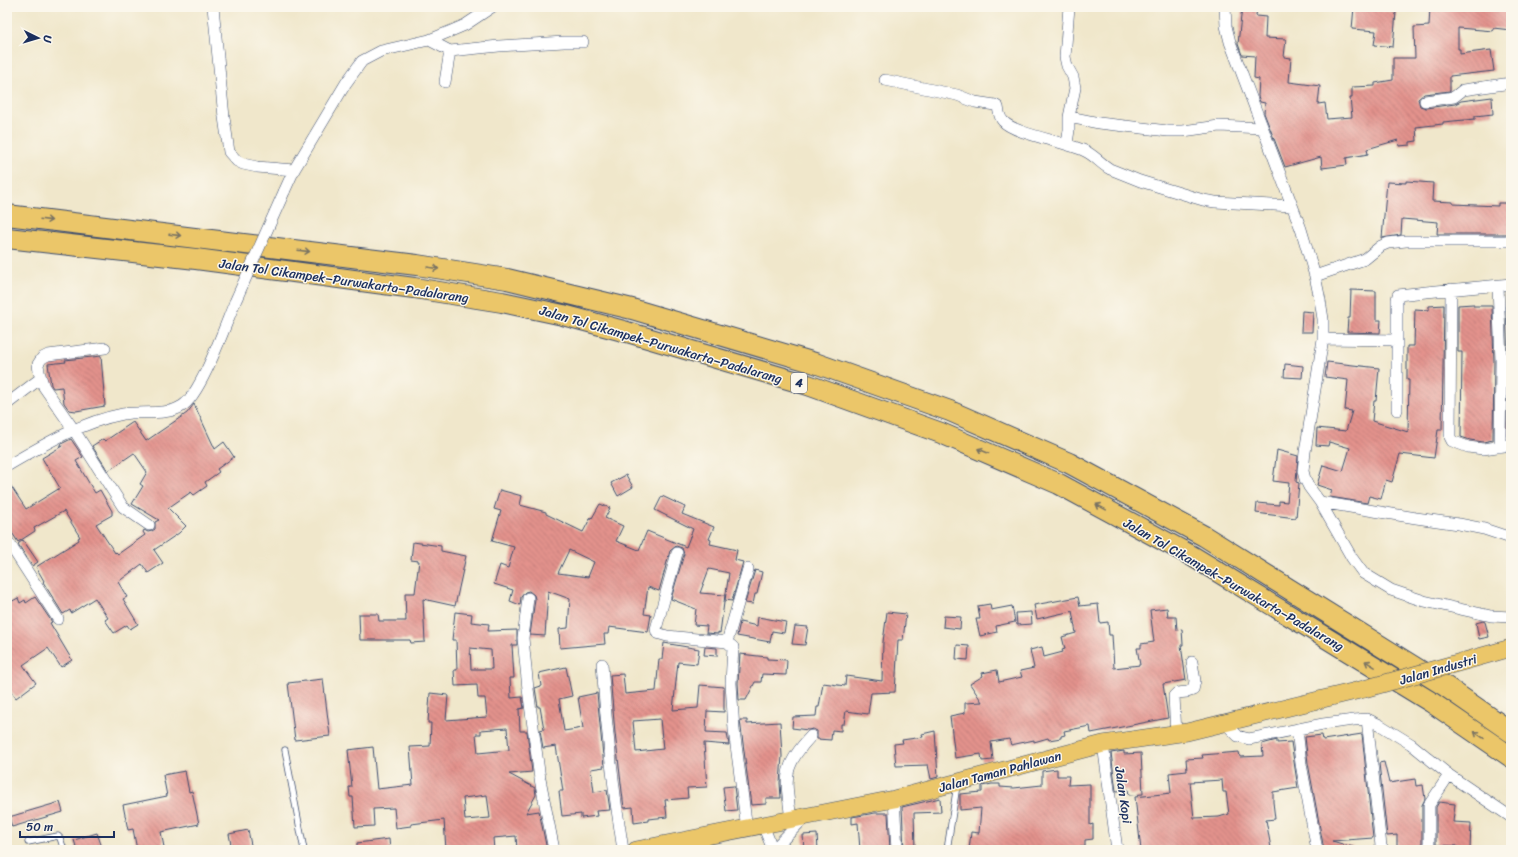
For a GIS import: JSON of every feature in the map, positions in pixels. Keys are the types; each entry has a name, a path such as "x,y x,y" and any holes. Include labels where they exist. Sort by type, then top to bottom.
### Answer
{"highway":[{"name":"Jalan Tol Cikampek–Purwakarta–Padalarang","path":"7,215 370,259 506,279 632,309 815,363 950,412 1069,463 1204,536 1445,686 1511,732"},
{"name":"Jalan Tol Cikampek–Purwakarta–Padalarang","path":"7,238 196,260 414,288 502,302 563,315 626,332 808,385 941,433 1059,484 1192,556 1431,702 1511,758"}],"main road":[{"name":"Jalan Industri","path":"1364,689 1511,648"},
{"name":"Jalan Taman Pahlawan","path":"636,850 894,799 1103,744 1176,734 1364,689"}],"street":[{"path":"213,7 227,147 229,152 237,161 243,164 257,167 294,170"},
{"path":"7,466 40,446 100,420 123,414 165,411 182,407 195,391 204,374 294,170 346,83 362,61 381,50 429,40 465,25 492,7"},
{"path":"1067,144 1069,117 1075,88 1073,77 1067,66 1065,57 1069,7"},
{"path":"1225,7 1226,26 1230,42 1301,229 1315,276 1323,319 1322,338 1308,426 1303,471 1305,479 1355,563 1363,573 1391,590 1424,601 1491,616 1511,617"},
{"path":"429,40 450,51 499,46 583,42"},
{"path":"446,82 450,51"},
{"path":"885,80 957,95 975,102 995,105 998,107 999,115 1008,125 1019,130 1067,144 1086,152 1100,164 1110,169 1192,197 1215,202 1292,206"},
{"path":"1425,101 1454,97 1463,90 1511,83"},
{"path":"1069,117 1098,123 1168,131 1182,131 1219,126 1262,128"},
{"path":"1315,276 1365,258 1381,246 1388,243 1406,241 1511,241"},
{"path":"1397,410 1398,296 1451,289 1511,284"},
{"path":"1451,289 1450,437 1452,441 1483,449 1506,446 1498,286"},
{"path":"1322,338 1397,340"},
{"path":"105,348 48,355 42,358 38,364 40,378 44,387 74,430 123,507 148,525"},
{"path":"7,404 40,378"},
{"path":"1320,502 1459,524 1484,529 1511,538"},
{"path":"7,540 58,619"},
{"path":"677,553 656,629 657,633 667,636 727,642 733,647 731,683 742,796 755,827 773,850 798,818 786,784 789,764 798,750 811,736"},
{"path":"727,642 748,569"},
{"path":"528,598 523,638 528,689 540,779 554,850"},
{"path":"1176,734 1174,696 1177,693 1193,690 1195,681 1192,662"},
{"path":"602,664 605,721 613,788 623,850"},
{"path":"1224,722 1238,736 1245,738 1256,738 1331,723 1367,719 1380,724 1411,744 1450,775 1511,817"},
{"path":"1367,719 1381,846 1383,850"},
{"path":"1297,730 1301,764 1317,850"},
{"name":"Jalan Kopi","path":"1103,744 1117,850"},
{"path":"1429,850 1429,805 1450,775"},
{"path":"894,799 897,850"}],"lane":[{"path":"285,750 304,850"},
{"path":"947,850 957,782"},
{"path":"28,842 58,836 64,850"}],"building":[{"path":"1242,7 1257,7 1256,16 1266,17 1265,38 1286,39 1284,57 1291,58 1289,82 1320,86 1318,104 1325,103 1327,119 1352,117 1350,98 1352,98 1352,87 1375,86 1375,83 1393,80 1393,58 1415,58 1414,27 1429,26 1430,7 1511,7 1511,30 1493,28 1493,31 1458,28 1458,49 1460,49 1460,54 1491,50 1494,71 1450,76 1450,91 1424,94 1418,99 1420,106 1426,108 1492,97 1493,114 1475,116 1475,119 1443,122 1443,124 1416,127 1417,141 1410,142 1410,145 1399,146 1398,140 1367,149 1368,154 1346,158 1347,165 1322,168 1321,157 1285,167 1264,113 1265,103 1260,102 1258,96 1259,79 1254,78 1255,56 1242,55 1238,44"},
{"path":"1354,7 1375,7 1374,10 1396,12 1393,47 1374,45 1376,31 1352,29"},
{"path":"1406,181 1433,183 1432,201 1453,202 1453,204 1498,206 1498,203 1511,203 1511,234 1437,234 1438,222 1402,219 1401,235 1382,238 1387,182 1406,183"},
{"path":"1351,290 1376,291 1376,320 1381,320 1380,333 1347,332 1348,318 1350,318"},
{"path":"1473,304 1473,306 1492,306 1494,361 1493,440 1483,442 1461,437 1462,352 1458,352 1458,305"},
{"path":"1444,305 1442,430 1438,430 1434,458 1400,454 1392,482 1386,480 1381,499 1369,496 1367,503 1330,497 1332,490 1317,485 1323,465 1343,471 1350,448 1329,442 1328,446 1316,445 1317,428 1346,431 1352,411 1345,410 1348,380 1325,377 1327,362 1379,368 1376,401 1374,401 1372,421 1408,432 1409,379 1407,379 1407,346 1414,346 1415,309 1429,310 1429,306"},
{"path":"1506,306 1511,306 1511,436 1507,436 1508,361"},
{"path":"1302,311 1313,312 1312,332 1301,332"},
{"path":"101,356 105,406 76,411 69,410 64,403 62,387 53,388 51,385 48,364 66,362 65,360"},
{"path":"1285,364 1303,366 1302,378 1284,377"},
{"path":"194,404 215,449 224,442 234,457 217,469 219,472 205,482 207,486 194,495 191,492 168,508 186,526 179,533 154,550 163,563 148,573 142,564 118,582 127,597 123,599 138,624 130,629 127,625 114,633 105,620 108,618 95,598 71,613 70,610 63,614 43,582 44,581 36,567 79,540 78,538 80,537 64,511 34,528 35,531 18,542 7,525 7,480 26,509 60,488 42,458 62,446 61,444 71,439 83,457 76,461 95,493 100,490 112,511 112,515 96,524 115,553 116,552 118,554 145,535 143,532 144,530 148,532 155,529 155,522 159,520 132,504 143,486 140,484 147,472 134,453 108,471 92,446 103,439 105,441 133,422 146,441 187,413"},
{"path":"1277,450 1298,456 1296,482 1299,483 1296,518 1256,513 1257,503 1279,505 1279,501 1287,502 1289,483 1273,481"},
{"path":"626,475 633,487 618,496 611,483"},
{"path":"500,490 522,496 520,505 546,512 546,514 583,532 600,504 610,508 605,518 623,526 616,541 639,550 647,531 686,547 693,529 655,510 662,496 685,507 682,514 714,527 709,539 711,540 710,544 737,550 735,560 743,562 732,601 725,600 729,573 709,569 700,593 725,595 720,633 706,633 707,626 694,625 696,609 671,599 684,554 682,548 676,546 670,551 659,591 648,587 644,614 651,615 648,632 609,627 608,634 604,634 605,644 560,648 559,629 568,628 570,599 548,591 545,636 530,635 535,599 534,595 529,591 525,592 521,597 520,605 510,601 513,590 494,584 500,565 508,568 514,547 492,541 501,511 494,509","holes":["569,550 594,562 588,577 558,573"]},
{"path":"23,540 38,562 32,566 18,544"},
{"path":"413,542 441,546 441,551 466,556 455,606 423,599 425,642 411,643 410,640 360,640 359,614 378,614 379,621 406,621 405,593 415,593 419,561 411,560"},
{"path":"755,570 762,572 757,594 755,594 753,604 745,603"},
{"path":"35,597 52,622 50,623 72,660 61,667 48,648 23,665 36,683 16,698 7,686 7,604 18,598 20,603 25,600 26,603"},
{"path":"1078,597 1080,606 1098,604 1100,623 1108,622 1109,635 1112,635 1114,668 1140,665 1137,648 1141,648 1141,644 1154,642 1150,610 1167,608 1168,617 1176,617 1177,630 1182,629 1183,645 1181,645 1186,680 1163,684 1168,718 1091,733 1090,726 1064,731 1065,735 1061,736 1061,738 1049,740 1048,738 1034,742 1034,740 1011,745 1009,739 991,742 993,760 982,761 981,754 955,758 950,716 965,713 965,703 982,702 970,684 983,676 982,673 997,670 999,682 1022,677 1020,671 1034,668 1030,650 1042,647 1044,657 1063,652 1062,650 1065,649 1062,637 1076,633 1072,611 1037,619 1034,605"},
{"path":"990,604 991,610 1012,606 1015,622 996,626 997,632 980,636 976,619 980,619 978,606"},
{"path":"455,612 472,614 471,622 489,624 488,631 517,630 517,645 512,645 514,678 510,678 511,698 522,697 524,708 519,709 520,731 527,731 532,772 509,774 535,788 536,795 526,813 539,811 547,850 517,850 516,836 493,838 494,850 446,850 444,820 411,824 411,826 396,828 394,808 373,809 374,826 355,827 353,797 350,797 349,787 352,787 348,750 373,747 377,789 413,785 410,747 430,746 431,723 428,723 430,693 448,695 446,720 487,717 485,698 478,698 477,685 455,686 454,670 457,670 456,640 452,640","holes":["470,648 491,650 492,669 471,669","507,728 509,750 478,753 476,734 481,734 481,730","487,795 490,818 465,820 463,798"]},
{"path":"887,612 906,614 903,640 898,640 895,692 871,693 868,714 846,711 844,724 841,724 841,731 832,730 831,740 817,739 817,731 813,729 808,730 792,728 793,717 816,716 823,683 845,686 846,676 882,681 883,642"},
{"path":"1031,612 1032,624 1017,625 1016,613"},
{"path":"944,616 961,617 960,629 943,627"},
{"path":"758,617 786,622 784,633 772,631 770,642 737,636 740,622 757,626"},
{"path":"1483,621 1485,622 1489,637 1479,639 1476,623"},
{"path":"795,626 808,627 805,645 792,644"},
{"path":"664,643 699,649 697,664 678,662 673,710 698,708 700,685 724,687 724,712 707,711 706,732 727,733 729,745 704,743 707,787 687,788 688,798 665,800 667,817 648,819 648,821 634,823 633,807 624,808 610,675 623,674 625,694 656,691 659,659 662,659","holes":["660,719 663,749 636,752 633,721"]},
{"path":"957,645 969,646 968,660 956,659"},
{"path":"705,647 717,648 717,656 704,655"},
{"path":"740,654 767,657 767,659 787,660 786,675 762,674 761,682 755,682 746,700 739,700 738,683"},
{"path":"566,667 572,696 559,699 564,731 583,728 578,697 597,693 604,767 591,769 594,792 607,790 610,810 596,811 597,816 581,818 581,814 562,816 559,791 563,791 556,746 543,748 540,730 544,729 535,688 541,686 539,673"},
{"path":"323,679 330,736 295,740 288,683"},
{"path":"740,720 747,720 747,724 780,722 782,756 780,783 781,798 766,798 766,804 751,805"},
{"path":"935,731 938,777 931,779 928,765 896,766 894,744 903,743 902,740 923,737 922,734"},
{"path":"1362,734 1373,838 1332,841 1353,847 1352,850 1324,850 1308,763 1305,737 1322,735 1323,740"},
{"path":"1277,740 1277,743 1291,742 1298,788 1273,792 1275,819 1266,820 1271,848 1260,850 1141,850 1135,797 1171,793 1169,773 1187,771 1186,759 1203,758 1202,755 1239,752 1240,757 1263,756 1262,744","holes":["1222,780 1223,792 1226,792 1229,814 1219,817 1194,818 1190,782"]},
{"path":"1124,751 1124,754 1141,753 1143,794 1129,795 1128,790 1116,791 1111,753"},
{"path":"1384,762 1389,783 1415,779 1416,786 1423,785 1425,799 1422,805 1422,845 1420,845 1419,850 1397,850 1397,835 1387,836 1379,763"},
{"path":"1057,769 1057,776 1069,776 1068,785 1090,784 1090,825 1093,824 1093,839 1085,840 1085,847 1079,847 1079,850 969,850 971,832 979,833 981,808 960,810 960,794 982,792 982,786 992,784 1000,784 1000,787 1014,788 1042,785 1042,771"},
{"path":"185,771 189,792 192,791 199,824 161,832 164,847 161,848 162,850 137,850 133,829 128,830 123,805 167,796 163,775"},
{"path":"734,786 737,810 726,811 723,787"},
{"path":"940,798 941,812 914,813 915,850 904,850 902,807"},
{"path":"60,802 63,812 12,827 9,817"},
{"path":"1439,802 1455,804 1453,822 1471,823 1470,850 1457,850 1457,846 1436,845 1436,807"},
{"path":"875,813 888,813 890,850 860,850 858,823 852,824 852,817"},
{"path":"248,830 252,850 232,850 229,834"},
{"path":"97,833 103,850 77,850 74,840"},
{"path":"817,834 818,850 804,850 803,835"},
{"path":"389,839 390,850 357,850 357,843"}]}
